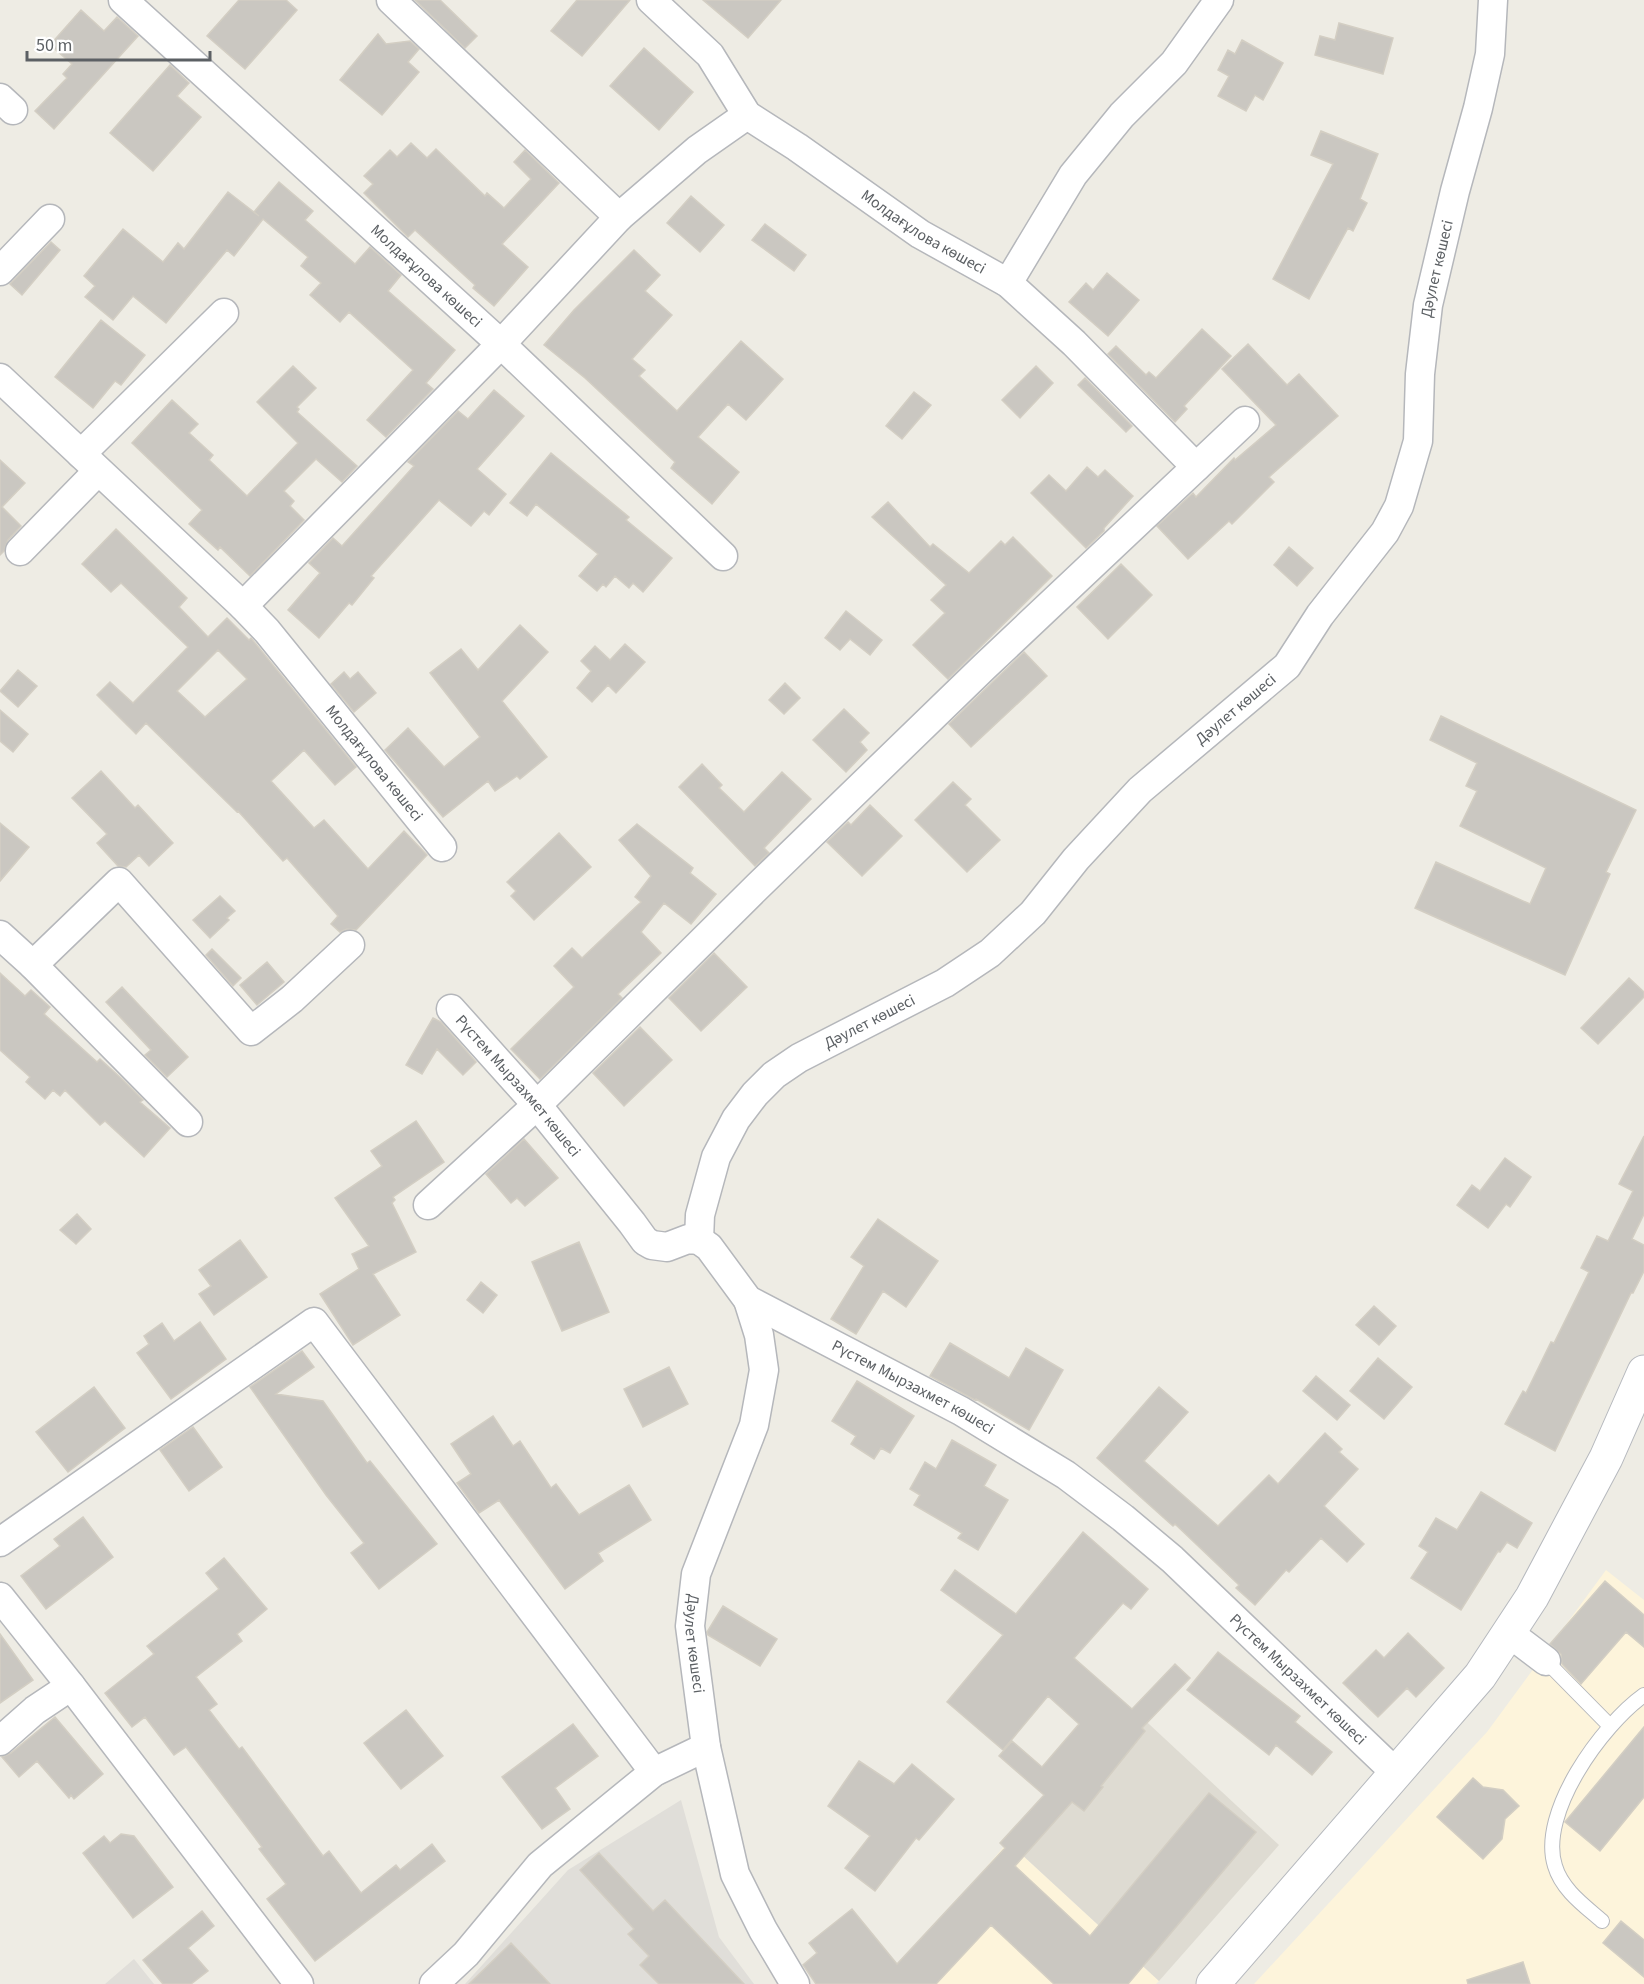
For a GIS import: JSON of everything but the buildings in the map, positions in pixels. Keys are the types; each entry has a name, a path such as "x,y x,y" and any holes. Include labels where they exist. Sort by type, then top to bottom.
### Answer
{"main road":[{"path":"1214,1984 1480,1676 1532,1598 1606,1458 1644,1372"}],"street":[{"name":"Молдағұлова көшесі","path":"123,0 501,344 723,556"},
{"path":"391,0 619,217"},
{"name":"Молдағұлова көшесі","path":"651,0 710,55 747,115 797,147 920,234 1008,283 1074,343 1196,467"},
{"path":"1008,283 1073,175 1122,115 1174,63 1219,0"},
{"name":"Дәулет көшесі","path":"699,1240 700,1215 716,1157 736,1119 755,1094 774,1075 799,1058 945,983 990,953 1033,913 1076,859 1140,790 1287,666 1320,615 1385,532 1399,506 1418,441 1420,374 1428,305 1455,191 1479,108 1490,54 1493,0"},
{"path":"243,606 501,344 619,217 697,150 747,115"},
{"path":"0,271 50,219"},
{"path":"20,551 89,463 224,313"},
{"name":"Молдағұлова көшесі","path":"0,378 267,631 442,847"},
{"path":"428,1205 537,1105 758,885 984,667 1245,421"},
{"path":"33,965 118,882 251,1031 292,999 350,945"},
{"path":"0,935 33,965 188,1122"},
{"name":"Рүстем Мырзахмет көшесі","path":"451,1009 537,1105 645,1241 652,1245 667,1246 688,1239 699,1240 709,1247 748,1300 961,1411 1066,1475 1172,1559 1397,1774"},
{"name":"Дәулет көшесі","path":"748,1300 759,1335 764,1370 754,1425 696,1574 690,1626 706,1747 735,1874 763,1930 795,1984"},
{"path":"0,1542 314,1322 654,1772"},
{"path":"0,1597 71,1686 298,1984"},
{"path":"1509,1633 1546,1662"},
{"path":"0,1741 35,1710 71,1686"},
{"path":"434,1984 466,1954 540,1865 654,1772 706,1747"}],"lane":[{"path":"1546,1662 1610,1726"},
{"path":"1602,1921 1567,1889 1555,1868 1551,1842 1555,1820 1564,1796 1610,1726 1644,1695"}],"shaded area":[{"path":"1606,1570 1644,1600 1644,1984 1254,1984 1487,1732"},
{"path":"1135,1711 1279,1845 1159,1981 1008,1842"},
{"path":"681,1800 719,1937 754,1984 465,1984 568,1870"},
{"path":"1008,1842 1159,1981 1156,1984 885,1984"},
{"path":"134,1959 154,1984 105,1984"}]}
